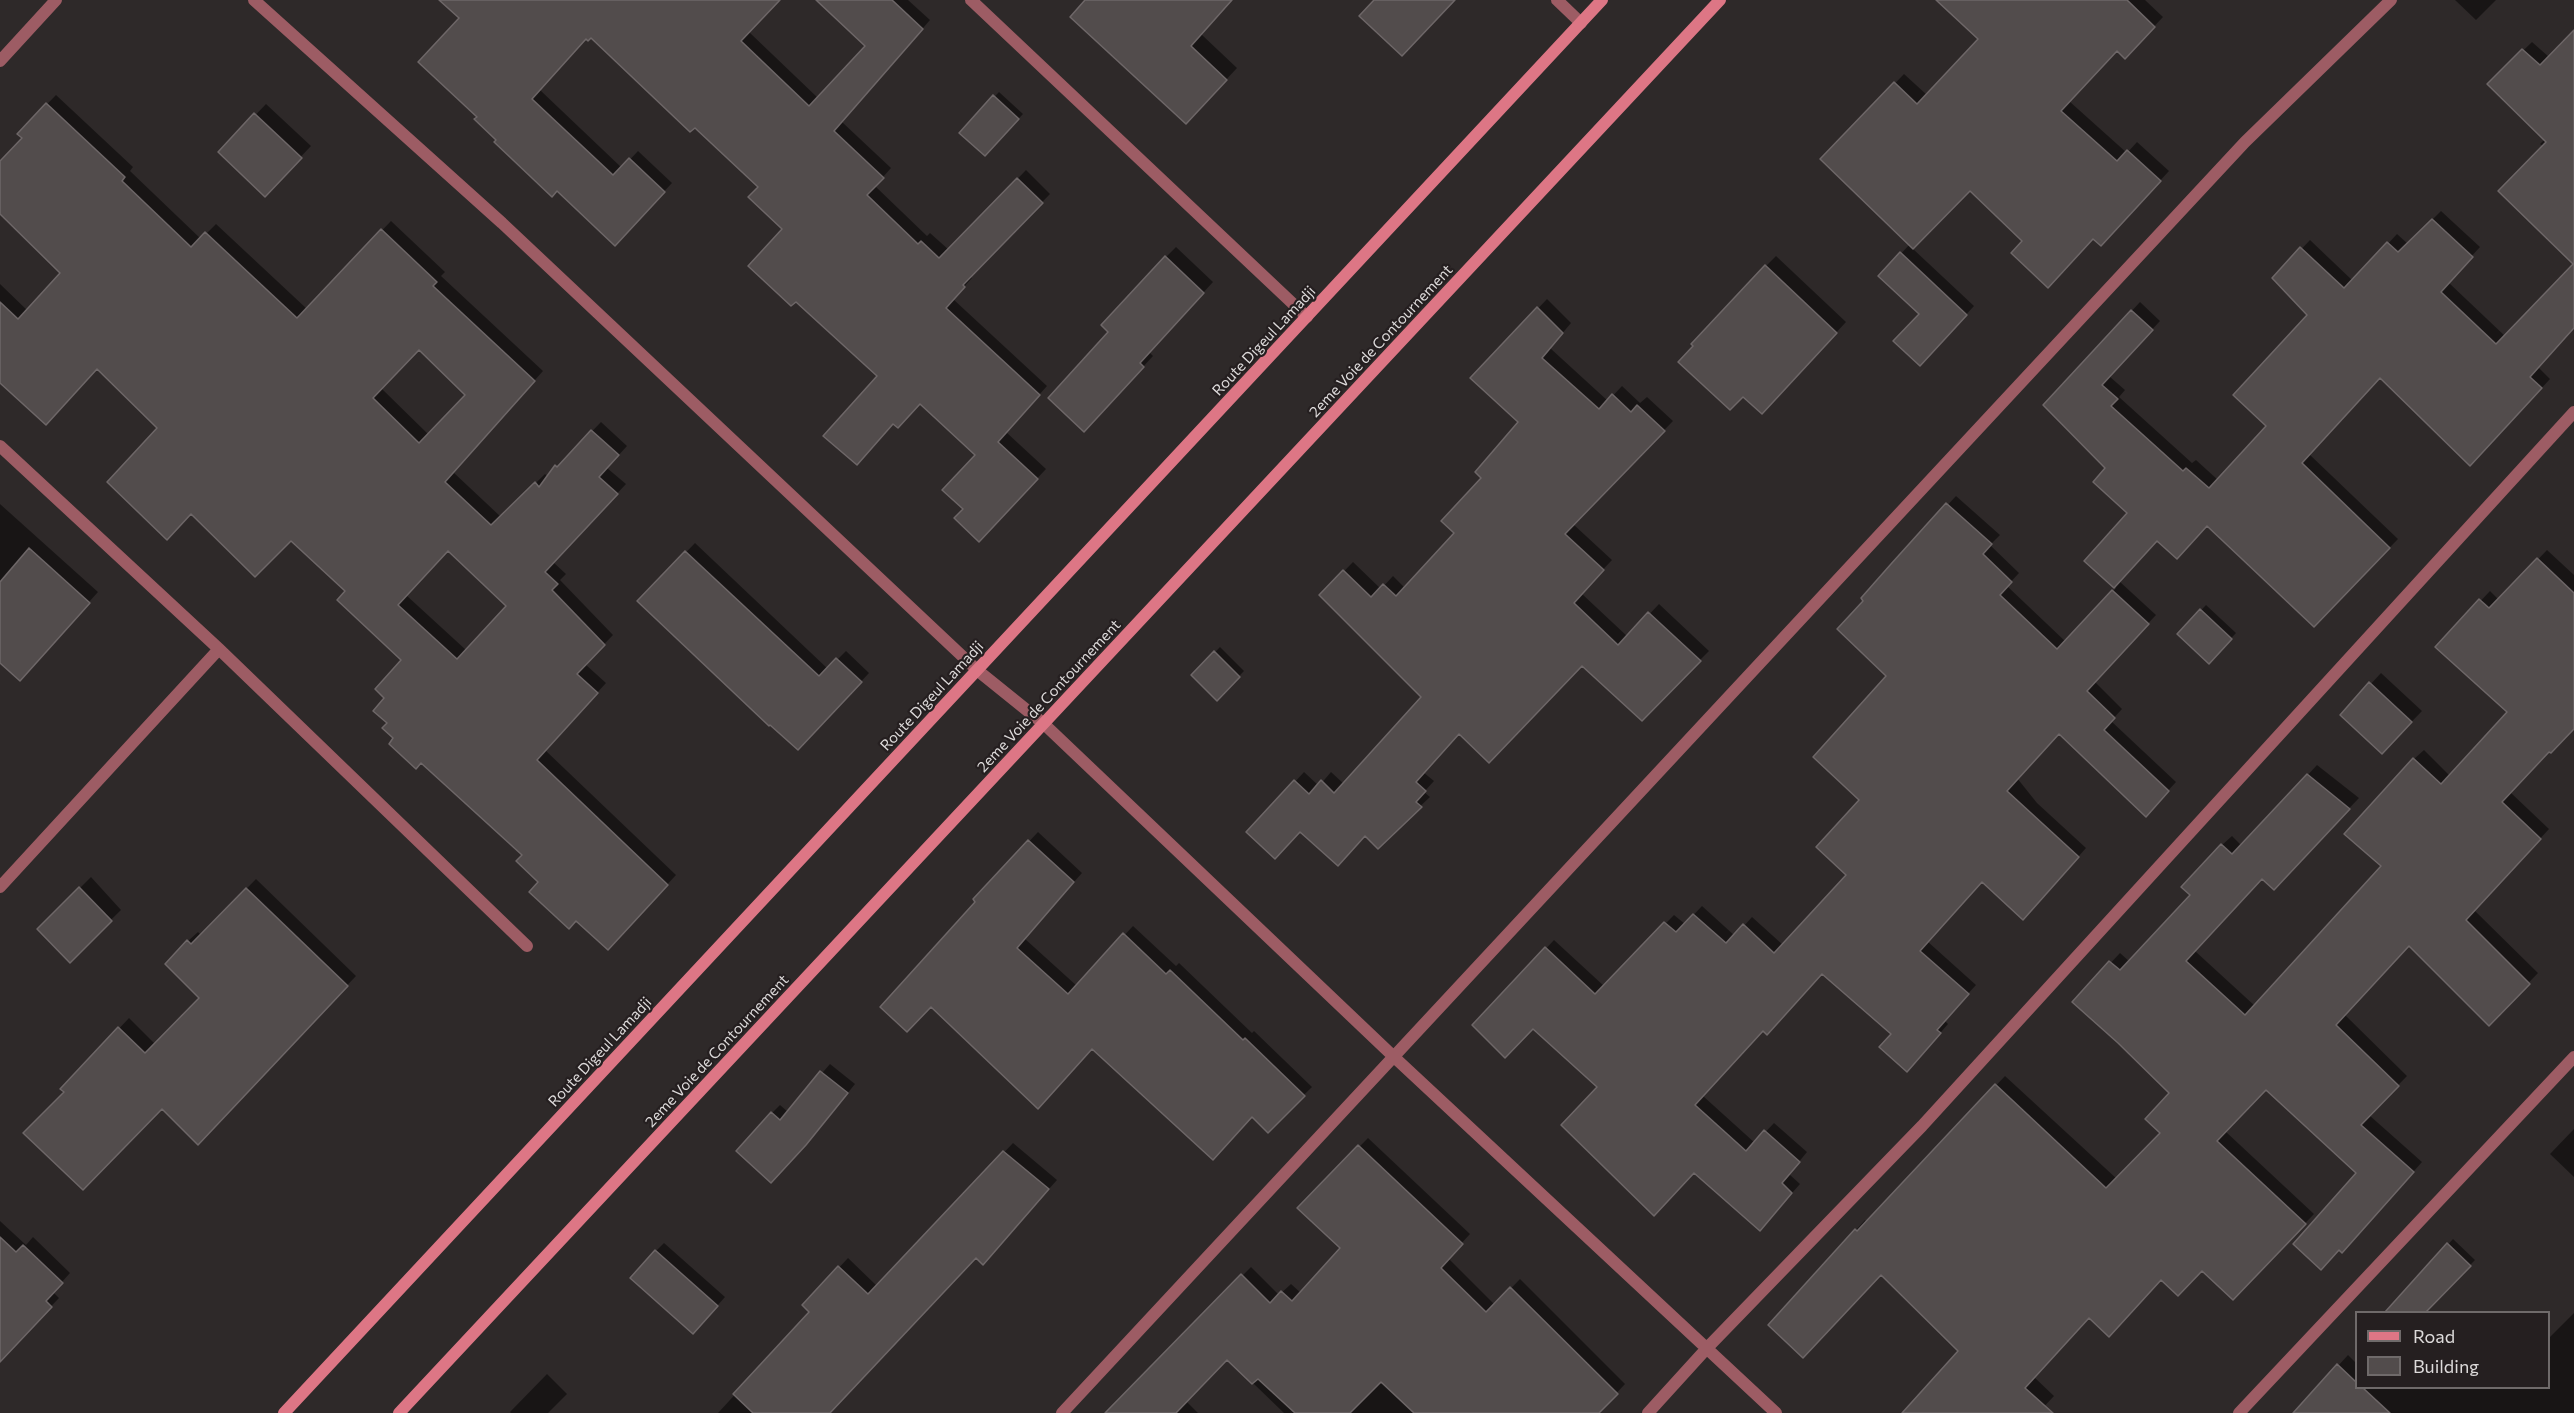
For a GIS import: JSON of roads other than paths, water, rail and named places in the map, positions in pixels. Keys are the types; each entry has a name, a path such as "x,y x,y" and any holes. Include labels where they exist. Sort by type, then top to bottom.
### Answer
{"main road":[{"name":"Route Digeul Lamadji","path":"284,1413 1602,0"},
{"name":"2eme Voie de Contournement","path":"399,1413 1720,0"}],"street":[{"path":"0,61 56,0"},
{"path":"254,0 502,223 977,670 1044,723 1393,1056 1708,1347 1776,1413"},
{"path":"971,0 1306,317"},
{"path":"1557,0 1581,22"},
{"path":"1062,1413 2245,142 2391,0"},
{"path":"1648,1413 1708,1347 1922,1126 2574,412"},
{"path":"0,446 219,650 527,946"},
{"path":"0,886 219,650"},
{"path":"2239,1413 2574,1057"}]}
